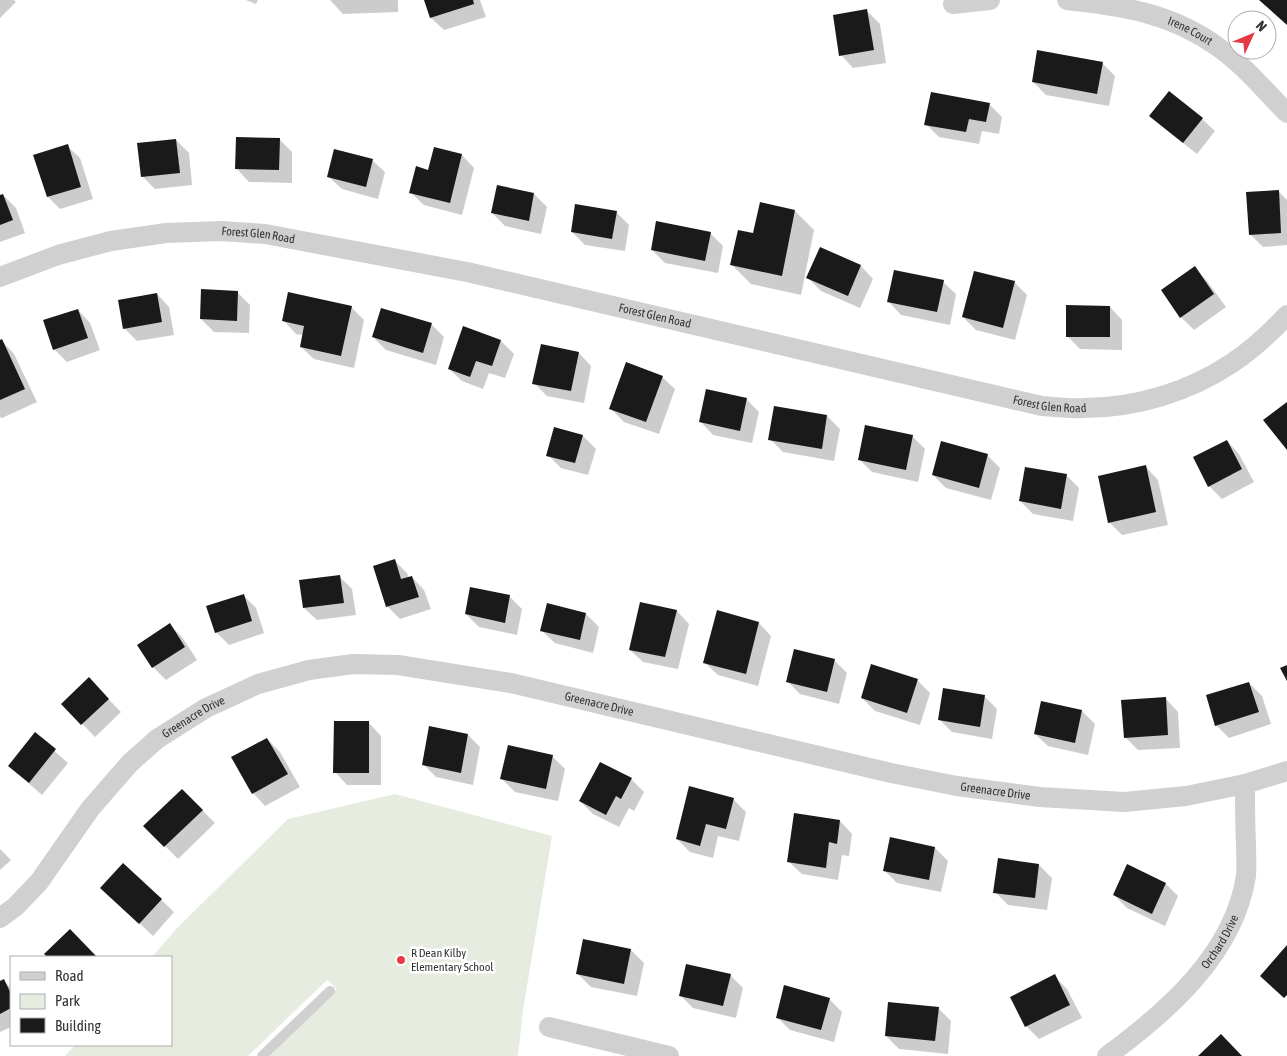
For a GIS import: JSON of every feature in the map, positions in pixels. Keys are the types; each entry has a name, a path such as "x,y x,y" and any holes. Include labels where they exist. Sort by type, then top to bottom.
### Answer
{"street":[{"path":"953,4 990,0"},
{"name":"Irene Court","path":"1067,0 1123,7 1156,15 1189,28 1219,47 1287,113"},
{"name":"Forest Glen Road","path":"0,277 58,255 111,241 166,233 221,231 265,234 467,272 1042,406 1083,408 1117,406 1157,398 1196,383 1232,363 1265,338 1287,315"},
{"name":"Greenacre Drive","path":"0,918 15,907 39,882 90,809 130,763 157,739 206,708 258,684 309,670 353,664 398,665 511,683 891,773 957,786 1040,797 1124,802 1186,796 1245,784 1287,771"},
{"name":"Orchard Drive","path":"1107,1056 1142,1031 1178,997 1210,959 1229,929 1239,905 1246,874 1245,784"},
{"path":"549,1027 669,1056"}],"lane":[{"path":"262,1056 330,991"}],"green space":[{"path":"395,794 552,836 523,1010 518,1056 268,1056 337,989 327,980 248,1056 65,1056 74,1046 172,1046 172,956 153,956 178,927 288,819"}],"building":[{"path":"424,0 473,0 474,4 430,18"},
{"path":"1259,0 1287,0 1287,25 1277,16 1277,10 1270,10"},
{"path":"867,9 874,50 839,56 833,15"},
{"path":"1037,50 1103,62 1097,94 1032,82"},
{"path":"1169,91 1203,118 1183,143 1149,116"},
{"path":"931,92 990,103 986,122 969,119 966,132 924,125"},
{"path":"236,137 280,138 279,170 235,169"},
{"path":"176,139 180,173 141,177 137,143"},
{"path":"68,144 81,187 47,197 33,155"},
{"path":"434,147 462,154 450,203 409,193 416,166 428,170"},
{"path":"334,149 373,159 366,187 327,177"},
{"path":"497,185 534,193 529,221 491,213"},
{"path":"1279,190 1281,233 1249,235 1246,192"},
{"path":"3,194 13,220 0,225 0,195"},
{"path":"760,202 795,210 782,276 730,265 738,230 753,233"},
{"path":"575,204 617,211 612,239 571,232"},
{"path":"656,221 711,232 705,261 651,250"},
{"path":"820,247 861,265 848,296 806,278"},
{"path":"1195,266 1214,294 1180,318 1161,290"},
{"path":"894,270 944,280 937,312 887,302"},
{"path":"974,271 1015,281 1003,328 962,317"},
{"path":"201,289 238,291 237,321 200,319"},
{"path":"288,292 352,306 341,356 300,347 304,326 282,321"},
{"path":"157,293 162,322 123,329 118,300"},
{"path":"1066,305 1110,306 1110,337 1066,337"},
{"path":"381,308 432,323 423,353 372,337"},
{"path":"78,309 88,338 53,350 43,320"},
{"path":"463,326 501,340 492,366 476,361 470,377 448,369"},
{"path":"2,339 25,389 0,400 0,340"},
{"path":"541,344 579,352 571,391 532,384"},
{"path":"626,362 663,376 646,422 609,409"},
{"path":"706,389 747,398 740,431 699,422"},
{"path":"1287,402 1287,450 1263,420"},
{"path":"774,406 827,415 822,449 768,440"},
{"path":"865,425 913,435 906,470 858,460"},
{"path":"554,427 583,435 575,463 546,456"},
{"path":"1227,440 1242,469 1208,487 1193,457"},
{"path":"941,441 988,454 979,488 932,475"},
{"path":"1146,465 1156,512 1108,523 1098,476"},
{"path":"1025,467 1067,474 1061,509 1019,501"},
{"path":"395,559 401,579 412,576 419,597 386,607 373,566"},
{"path":"340,575 344,603 303,608 299,580"},
{"path":"470,587 510,595 505,623 465,614"},
{"path":"244,594 252,621 215,633 206,606"},
{"path":"640,602 677,610 665,657 629,650"},
{"path":"547,603 586,613 580,640 540,631"},
{"path":"717,610 759,622 746,674 703,663"},
{"path":"170,623 185,647 152,668 137,645"},
{"path":"794,649 835,659 827,692 786,682"},
{"path":"871,664 918,679 907,713 861,698"},
{"path":"1287,665 1287,681 1280,668"},
{"path":"89,677 109,699 81,725 61,704"},
{"path":"1249,682 1259,712 1215,726 1206,695"},
{"path":"943,688 985,695 980,727 938,720"},
{"path":"1166,697 1168,735 1124,738 1121,700"},
{"path":"1041,701 1082,710 1075,743 1034,734"},
{"path":"334,721 369,721 369,773 333,773"},
{"path":"429,726 468,734 461,773 422,765"},
{"path":"35,732 56,749 29,783 8,766"},
{"path":"267,738 288,774 252,794 231,757"},
{"path":"508,745 553,755 546,789 500,779"},
{"path":"600,762 632,778 621,799 616,796 606,815 579,801"},
{"path":"689,786 734,798 726,829 706,824 700,846 676,839"},
{"path":"182,789 203,810 164,847 143,826"},
{"path":"794,813 840,820 837,844 829,842 826,868 787,862"},
{"path":"890,837 935,847 929,880 883,871"},
{"path":"998,858 1039,864 1035,898 993,893"},
{"path":"123,863 162,899 139,924 100,888"},
{"path":"1127,864 1166,883 1152,914 1113,895"},
{"path":"70,929 96,956 46,956 44,954"},
{"path":"583,939 631,949 624,984 576,974"},
{"path":"1287,945 1287,995 1284,998 1260,976"},
{"path":"686,964 731,974 723,1006 679,996"},
{"path":"1055,974 1070,1005 1025,1027 1010,997"},
{"path":"4,979 10,992 10,1009 0,1014 0,981"},
{"path":"784,985 830,998 821,1030 776,1018"},
{"path":"888,1002 939,1007 935,1041 885,1036"},
{"path":"1221,1034 1242,1056 1198,1056"}],"place":[{"name":"R Dean Kilby Elementary School","path":"401,960"}]}
